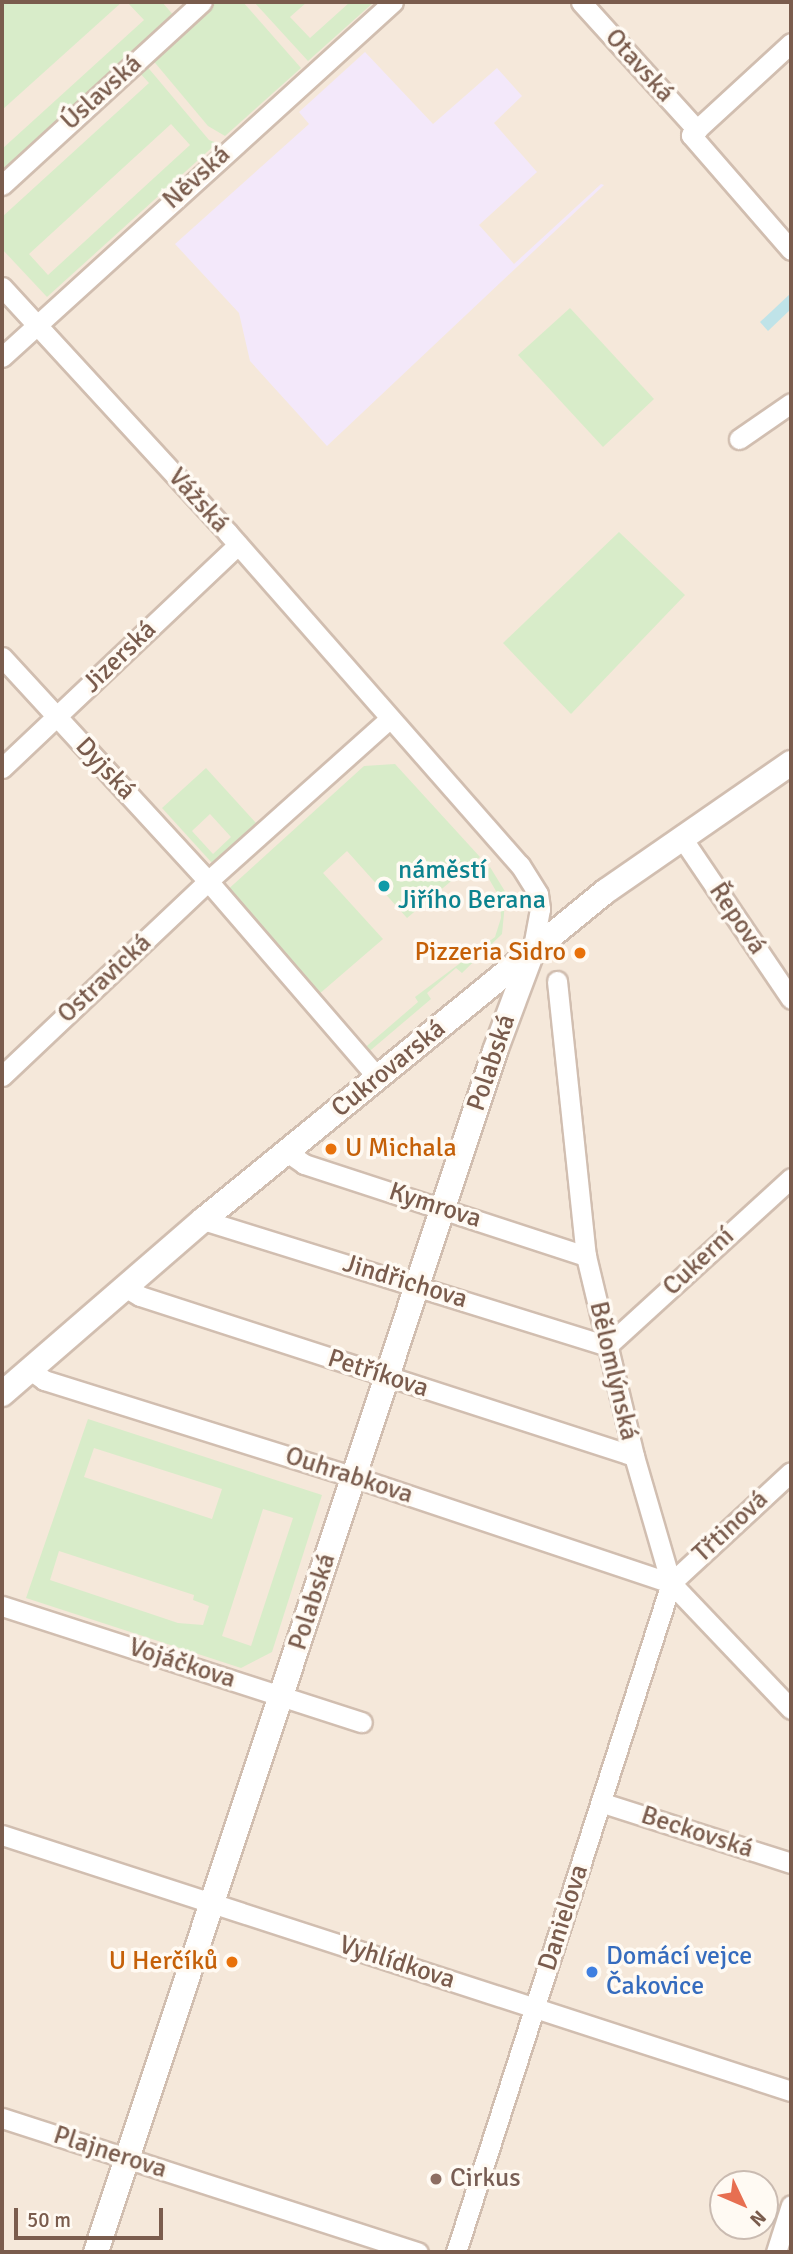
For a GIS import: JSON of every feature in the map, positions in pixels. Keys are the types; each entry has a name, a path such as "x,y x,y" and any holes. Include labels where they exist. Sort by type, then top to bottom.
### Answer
{"street":[{"name":"Úslavská","path":"2,185 202,2"},
{"name":"Něvská","path":"2,357 393,2"},
{"name":"Otavská","path":"581,2 694,132 791,250"},
{"path":"694,132 791,43"},
{"name":"Vážská","path":"2,287 390,718"},
{"path":"739,439 791,403"},
{"name":"Jizerská","path":"2,768 237,545"},
{"name":"Dyjská","path":"2,657 208,881"},
{"path":"378,1079 208,881 390,718 530,879 540,909 532,952"},
{"name":"Cukrovarská","path":"2,1394 203,1220 606,891 791,763"},
{"name":"Řepová","path":"682,838 791,999"},
{"name":"Ostravická","path":"2,1076 208,881"},
{"name":"Polabská","path":"96,2252 387,1377 532,952"},
{"name":"Bělomlýnská","path":"557,981 586,1256 634,1456 671,1583 791,1709"},
{"name":"Kymrova","path":"287,1152 304,1164 586,1256"},
{"name":"Cukerní","path":"607,1346 791,1178"},
{"name":"Jindřichova","path":"203,1220 607,1346"},
{"name":"Petříkova","path":"125,1287 140,1296 634,1456"},
{"name":"Ouhrabkova","path":"29,1369 44,1380 354,1477 671,1583"},
{"name":"Třtinová","path":"671,1583 791,1472"},
{"name":"Danielova","path":"456,2252 603,1803 671,1583"},
{"name":"Vojáčkova","path":"2,1606 362,1722"},
{"name":"Beckovská","path":"603,1803 791,1863"},
{"name":"Vyhlídkova","path":"2,1835 791,2091"},
{"name":"Plajnerova","path":"2,2118 418,2252"},
{"path":"776,2252 791,2205"}],"shaded area":[{"path":"2,2 791,2 791,2252 2,2252"},
{"path":"365,52 433,124 497,68 522,96 494,123 537,172 479,225 514,264 601,184 604,185 327,446 250,361 239,313 175,244 309,124 299,112"}],"green space":[{"path":"2,2 122,2 2,110"},
{"path":"127,2 162,2 175,17 2,174 2,149 144,20"},
{"path":"214,2 243,2 301,68 225,136 208,126 151,58"},
{"path":"254,2 307,2 290,17 310,38 350,2 374,2 308,61"},
{"path":"145,64 209,140 217,143 47,297 2,249 2,217 149,83 138,71","holes":["171,124 190,145 48,275 29,254"]},
{"path":"570,308 654,399 603,447 518,355"},
{"path":"619,532 685,595 571,714 503,643"},
{"path":"395,764 480,857 407,918 347,851 323,873 383,939 318,995 224,893 364,766"},
{"path":"206,768 256,823 212,863 162,808","holes":["210,814 231,837 213,854 192,831"]},
{"path":"490,867 506,893 502,934 462,973 456,968 427,993 431,999 365,1055 361,1051 418,1002 415,997 495,937 501,918 500,898 485,872"},
{"path":"88,1419 322,1495 272,1652 241,1668 26,1598","holes":["94,1448 222,1489 212,1519 84,1477","263,1509 293,1518 251,1646 222,1636","59,1551 194,1595 193,1600 209,1606 203,1625 178,1623 50,1580"]}],"water":[{"path":"791,293 791,309 768,331 760,322"}],"place":[{"name":"náměstí Jiřího Berana","path":"384,886"},
{"name":"Pizzeria Sidro","path":"580,953"},
{"name":"U Michala","path":"331,1149"},
{"name":"U Herčíků","path":"232,1962"},
{"name":"Domácí vejce Čakovice","path":"592,1972"},
{"name":"Cirkus","path":"436,2179"}]}
